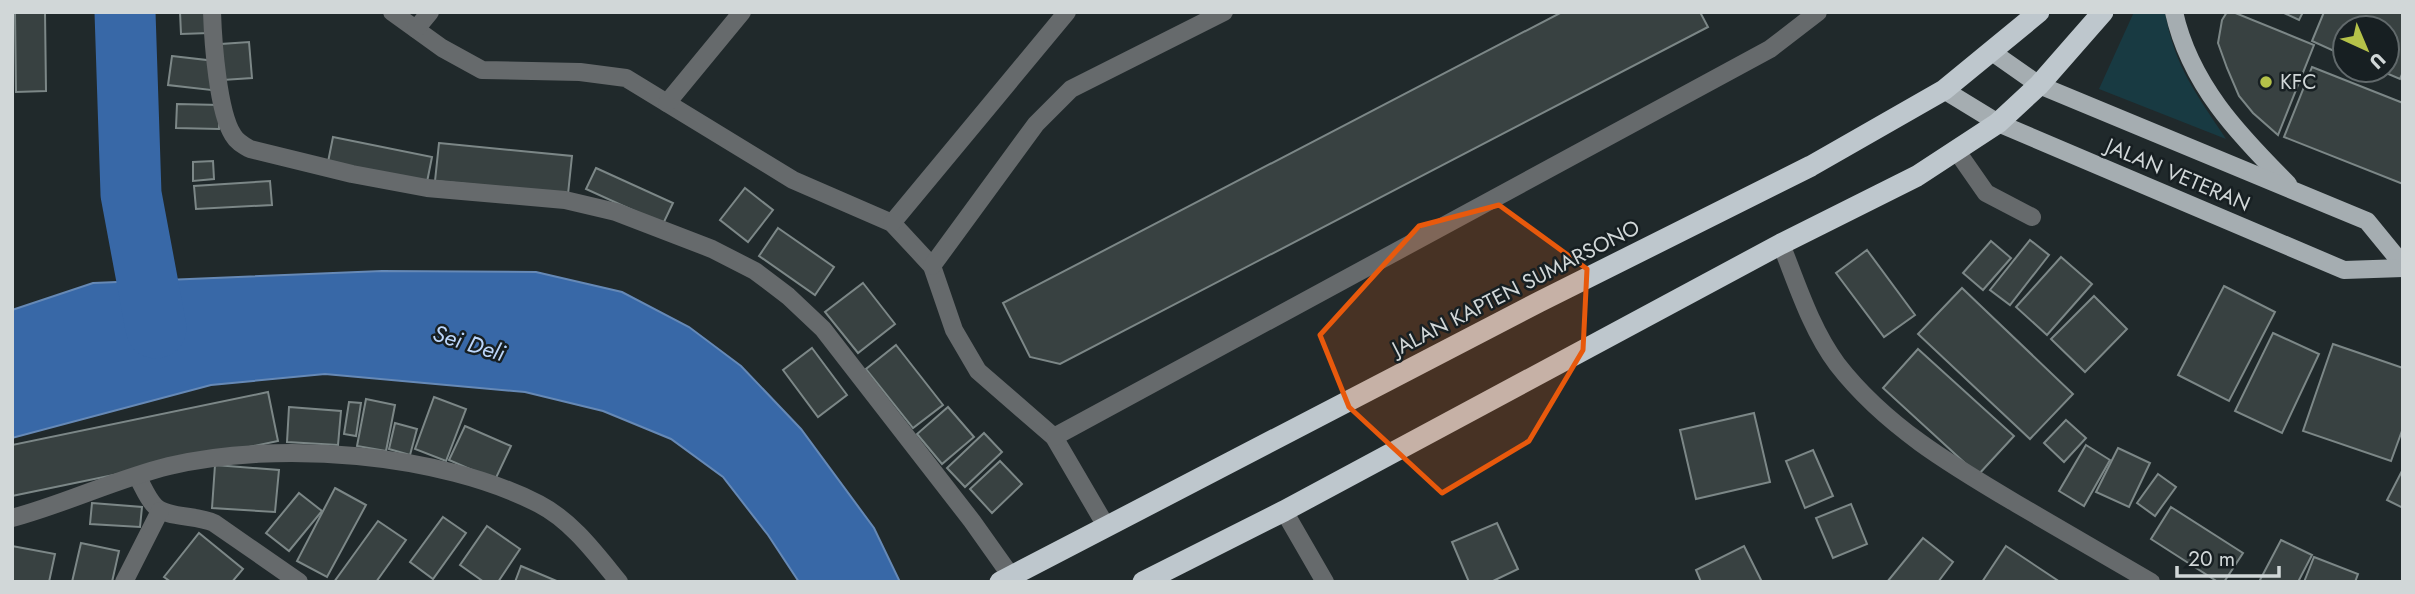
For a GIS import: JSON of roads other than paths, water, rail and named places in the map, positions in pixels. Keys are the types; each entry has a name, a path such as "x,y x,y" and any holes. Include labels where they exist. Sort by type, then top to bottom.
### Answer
{"highway":[{"name":"JALAN KAPTEN SUMARSONO","path":"1005,579 1539,302 1811,166 1944,90 2039,12"},
{"path":"1143,582 1283,512 1781,244 1917,176 1998,123 2039,85 2103,12"}],"main road":[{"path":"2174,12 2191,65 2212,100 2239,135 2295,192"},
{"name":"JALAN VETERAN","path":"1993,52 2039,85 2368,221 2403,267"},
{"name":"JALAN VETERAN","path":"1944,90 1998,123 2344,270 2403,267"}],"street":[{"path":"212,12 221,99 232,134 250,149 352,174 427,188 565,200 617,212 712,249 755,271 823,328 972,521 1005,579"},
{"path":"392,12 442,48 482,70 580,72 625,78 793,180 892,223 932,266 954,330 978,371 1054,437 1106,526"},
{"path":"416,29 430,12"},
{"path":"667,103 742,12"},
{"path":"892,223 1068,12"},
{"path":"932,266 1036,124 1071,89 1224,12"},
{"path":"1054,437 1770,50 1818,12"},
{"path":"1956,150 1986,193 2032,216"},
{"path":"1781,244 1810,317 1836,362 1868,400 1903,431 1957,468 2151,582"},
{"path":"12,518 168,466 208,459 276,453 387,459 438,469 494,486 540,505 564,522 592,548 619,582"},
{"path":"138,476 153,505 160,511 202,517 214,523 299,582"},
{"path":"124,582 160,511"},
{"path":"1283,512 1325,582"}],"water":[{"name":"Sei Deli","path":"382,271 536,272 622,292 689,327 741,366 801,429 874,528 900,582 799,582 768,535 723,477 671,439 603,411 525,392 325,374 211,385 12,438 12,310 93,283"}],"waterway":[{"path":"125,12 131,194 156,328"}],"place":[{"name":"KFC","path":"2266,82"}]}
